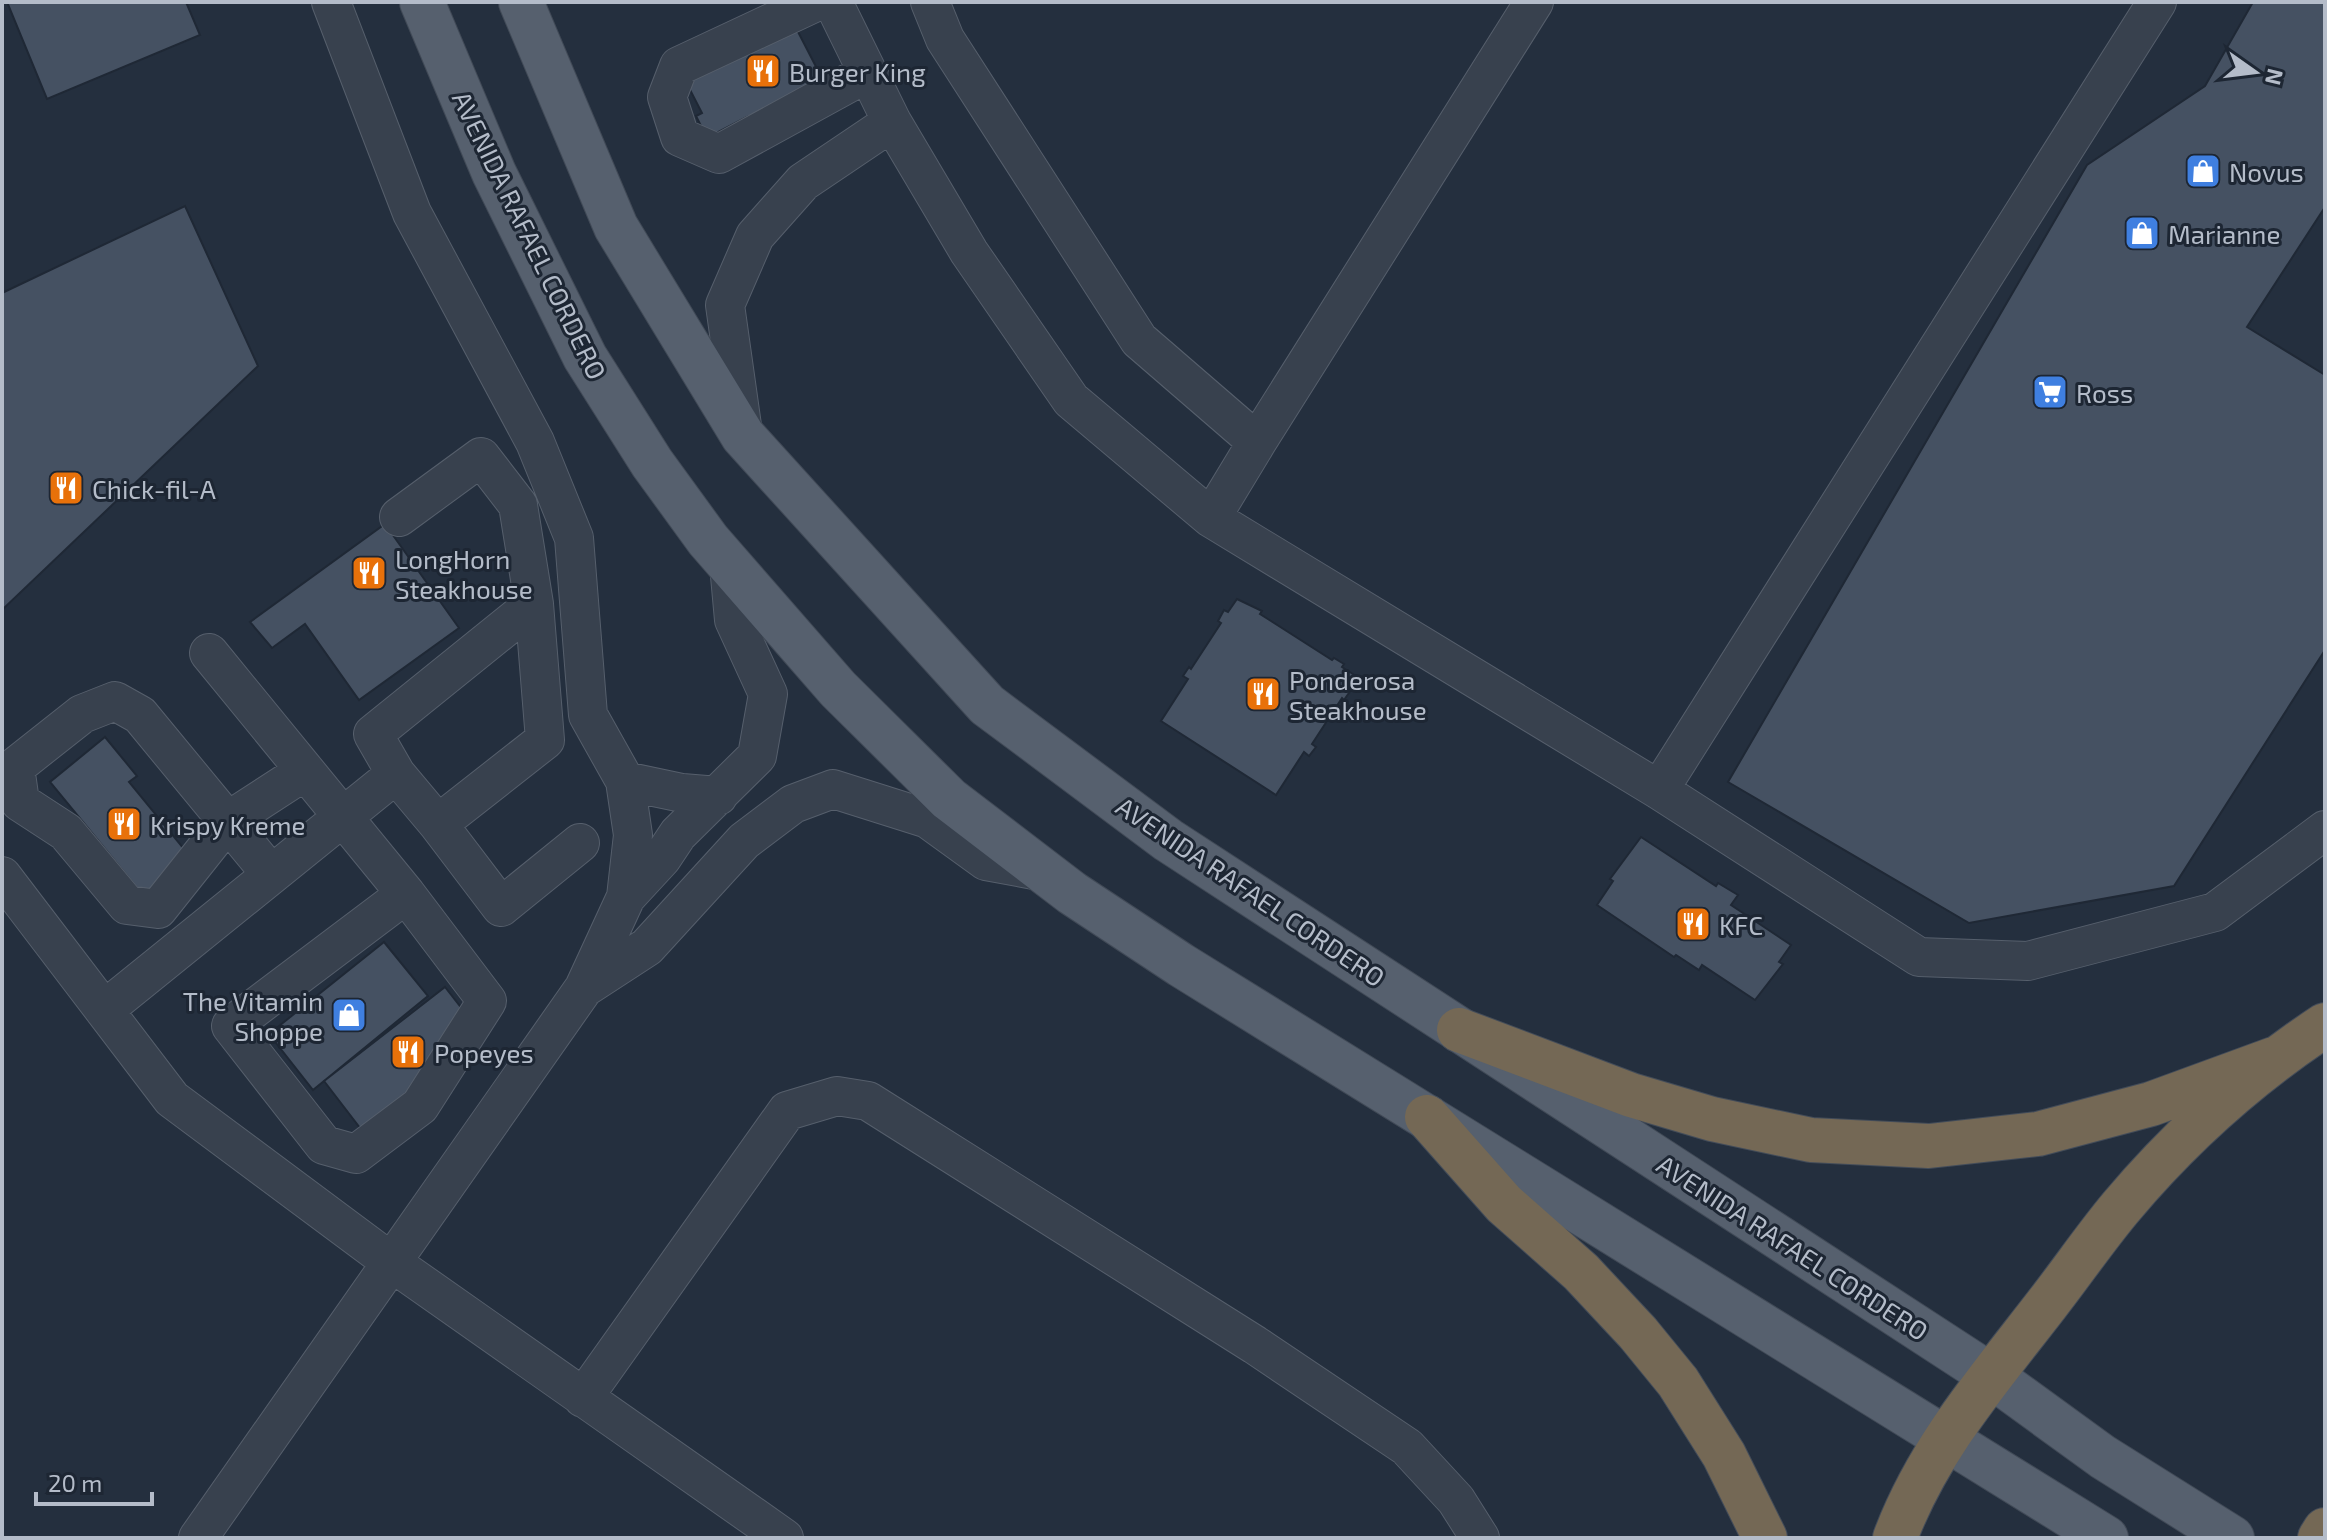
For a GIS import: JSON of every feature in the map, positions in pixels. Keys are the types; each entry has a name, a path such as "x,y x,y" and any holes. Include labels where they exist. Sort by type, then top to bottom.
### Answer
{"highway":[{"path":"1895,1538 1919,1480 1946,1438 1990,1375 2121,1207 2195,1127 2274,1059 2325,1025"},
{"path":"1459,1030 1631,1095 1712,1119 1811,1140 1916,1145 2038,1134 2151,1104 2274,1059"},
{"path":"1427,1117 1504,1204 1581,1272 1638,1333 1678,1382 1724,1455 1765,1538"},
{"path":"2320,1538 2325,1530"}],"main road":[{"name":"AVENIDA RAFAEL CORDERO","path":"422,2 494,173 585,357 652,463 708,540 838,689 949,799 1045,872 1181,965 2106,1538"},
{"name":"AVENIDA RAFAEL CORDERO","path":"521,2 616,227 743,436 987,705 1168,840 1990,1375 2103,1457 2232,1538"}],"street":[{"path":"331,2 412,213 535,442 574,538 588,715 625,781 633,835 626,897"},
{"path":"816,2 679,66 667,97 680,137 719,154 867,73"},
{"path":"833,2 892,122 969,252 1071,400 1211,518 1659,790 1919,957 2028,961 2215,912 2325,830"},
{"path":"930,2 945,39 1139,340 1257,442"},
{"path":"1659,790 2157,2"},
{"path":"1211,518 1524,11"},
{"path":"743,436 725,305 755,236 803,182 892,122"},
{"path":"399,517 481,457 518,505 534,604 545,740 438,824"},
{"path":"198,1538 584,988 626,897 662,858 678,834 757,756 768,694 734,620 729,565"},
{"path":"534,604 373,734 396,774 501,907 580,843"},
{"path":"209,653 406,894 487,1001 420,1106 356,1154 324,1145 231,1026 406,894"},
{"path":"271,874 228,821 140,715 115,701 82,714 15,767 20,802 66,832 127,905 158,909 228,821 305,771"},
{"path":"104,1010 396,774"},
{"path":"625,781 682,793 718,796"},
{"path":"584,988 647,947 744,841 793,804 833,789 928,819 986,861 1045,872"},
{"path":"2,876 172,1099 391,1262 784,1538"},
{"path":"583,1398 787,1111 837,1096 868,1101 1255,1345 1407,1447 1456,1500 1480,1538"}],"building":[{"path":"7,2 186,2 200,35 47,99"},
{"path":"2253,2 2325,2 2325,207 2247,327 2325,375 2325,650 2174,886 1969,923 1728,782 2087,165 2205,86"},
{"name":"Burger King","path":"794,24 827,88 747,117 707,138 696,116 702,113 686,82"},
{"name":"Chick-fil-A","path":"185,206 258,366 2,610 2,293"},
{"name":"LongHorn Steakhouse","path":"385,524 459,628 359,700 305,624 272,648 250,622"},
{"name":"Ponderosa Steakhouse","path":"1237,599 1262,611 1260,614 1332,660 1334,658 1344,664 1342,667 1356,676 1348,689 1351,690 1344,700 1342,698 1312,744 1316,747 1309,756 1304,752 1276,795 1161,721 1188,679 1183,676 1189,667 1191,669 1221,623 1218,621 1224,610 1228,612"},
{"name":"Krispy Kreme","path":"105,737 137,776 129,782 198,866 151,905 50,782"},
{"name":"KFC","path":"1641,837 1716,886 1718,883 1738,895 1731,905 1791,945 1779,962 1783,964 1755,1000 1702,965 1699,970 1676,955 1674,957 1597,905 1613,881 1610,879"},
{"name":"The Vitamin Shoppe","path":"384,942 428,996 313,1090 269,1034"},
{"name":"Popeyes","path":"445,987 481,1033 367,1137 324,1081"}],"place":[{"name":"Burger King","path":"763,71"},
{"name":"Novus","path":"2203,171"},
{"name":"Marianne","path":"2142,233"},
{"name":"Ross","path":"2050,392"},
{"name":"Chick-fil-A","path":"66,488"},
{"name":"LongHorn Steakhouse","path":"369,573"},
{"name":"Ponderosa Steakhouse","path":"1263,694"},
{"name":"Krispy Kreme","path":"124,824"},
{"name":"KFC","path":"1693,924"},
{"name":"The Vitamin Shoppe","path":"349,1015"},
{"name":"Popeyes","path":"408,1052"}]}
